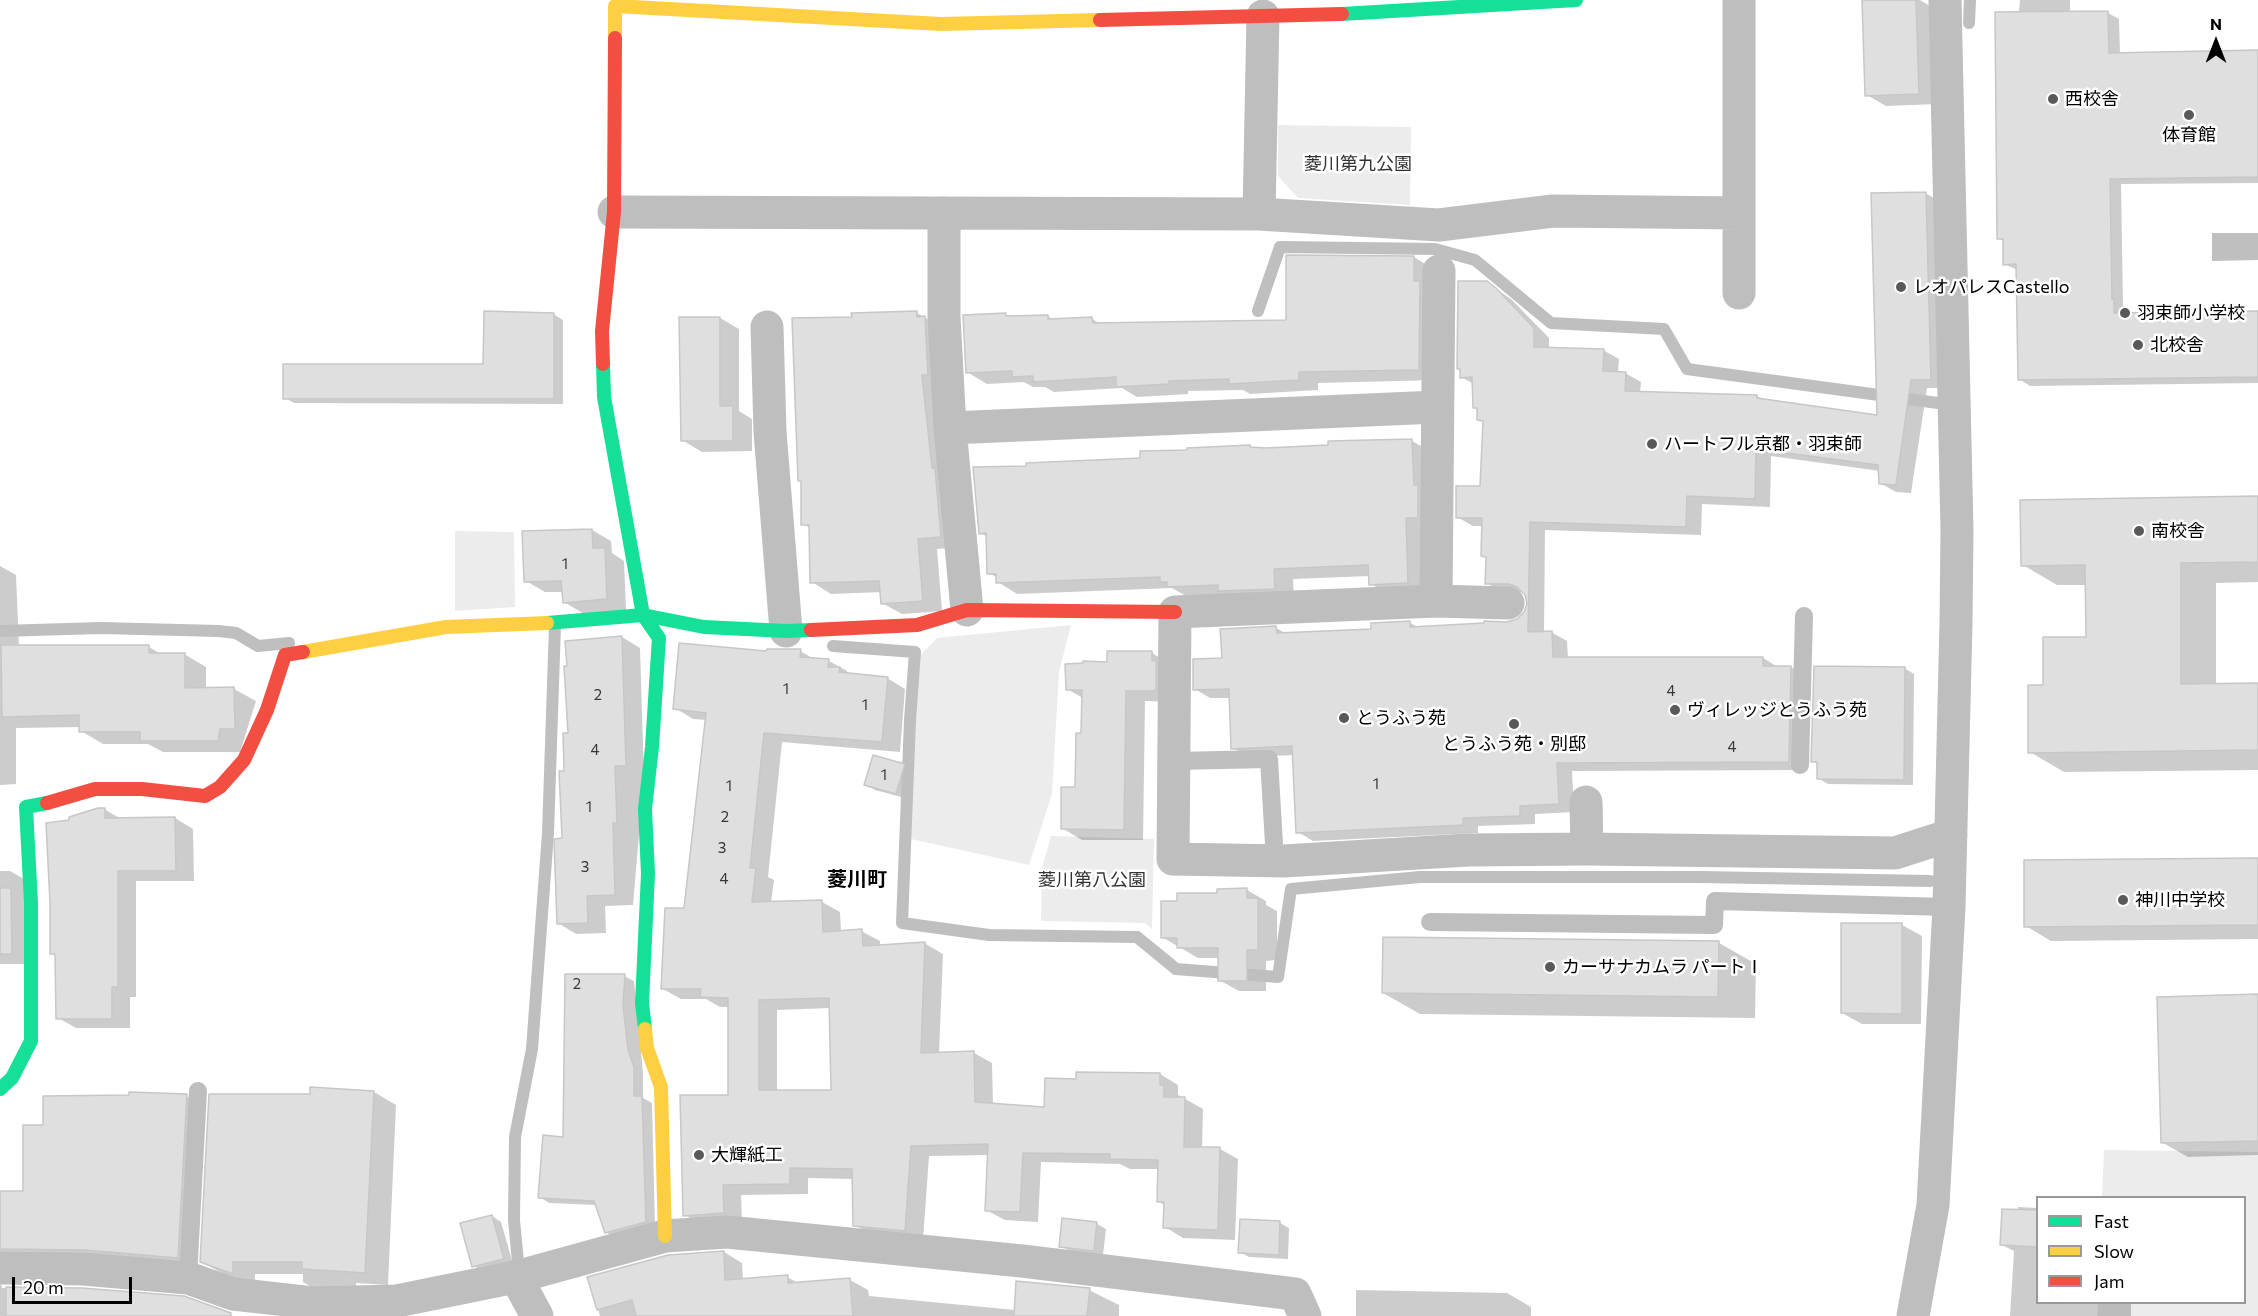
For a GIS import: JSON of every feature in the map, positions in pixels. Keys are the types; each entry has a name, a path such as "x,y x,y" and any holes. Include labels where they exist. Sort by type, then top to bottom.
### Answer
{"street":[{"path":"665,1236 661,1087 646,1048 642,1003 648,874 645,809 652,747 659,638 643,615 604,397 602,331 614,212 615,6 941,24 1378,13 1576,0"},
{"path":"1739,0 1739,292"},
{"path":"1913,1316 1933,1205 1951,835 1957,530 1945,0"},
{"path":"1259,214 1263,16"},
{"path":"614,212 1259,214 1439,225 1553,211 1739,213"},
{"path":"944,213 944,317 950,428 967,610"},
{"path":"1436,601 1439,271"},
{"path":"767,327 770,432 786,631"},
{"path":"950,428 1437,407"},
{"path":"0,1089 12,1078 31,1041 31,903 26,807 54,802 95,789 142,789 204,796 220,787 244,760 267,710 285,655 446,627 566,622 643,615 704,627 786,631 917,625 967,610 1175,612 1436,601 1508,603"},
{"path":"1175,612 1173,859 1275,861 1468,850 1587,849 1895,853 1951,835"},
{"path":"1586,802 1587,849"},
{"path":"0,1268 83,1269 188,1278 232,1294 313,1304 397,1301 526,1274 665,1236 727,1232 1022,1261 1295,1294 1305,1316"},
{"path":"526,1274 537,1316"}],"lane":[{"path":"1800,765 1804,616"},
{"path":"1174,761 1269,759 1275,861"},
{"path":"1430,922 1714,925 1715,901 1949,907"},
{"path":"188,1278 198,1091"}],"green space":[{"name":"菱川第九公園","path":"1278,125 1411,127 1410,205 1298,198 1278,176"},
{"path":"455,531 514,532 515,607 455,611"},
{"path":"1071,625 1059,672 1052,794 1029,865 911,839 917,659 937,638"},
{"name":"菱川第八公園","path":"1051,836 1154,839 1152,929 1145,923 1041,921 1042,868"},
{"path":"2104,1150 2258,1152 2258,1316 2097,1316 2098,1304 2246,1304 2246,1196 2102,1196"}],"shaded area":[{"path":"2212,233 2258,233 2258,260 2212,261"}],"building":[{"path":"1862,0 1916,0 1919,94 1865,96"},
{"path":"2108,11 2109,53 2258,50 2258,177 2110,179 2114,313 2258,311 2258,377 2018,380 2016,264 2003,265 2003,239 1997,239 1995,12"},
{"path":"1926,192 1931,380 1911,380 1896,485 1879,484 1878,465 1756,449 1755,499 1687,496 1686,527 1530,522 1528,632 1552,631 1553,657 1763,657 1763,666 1791,666 1789,762 1557,763 1559,804 1520,806 1520,816 1463,818 1463,825 1296,833 1292,746 1231,749 1229,689 1193,690 1193,659 1222,658 1220,629 1276,626 1277,633 1371,629 1371,623 1410,621 1410,627 1484,623 1484,621 1507,622 1517,619 1524,612 1527,604 1525,595 1517,587 1509,584 1485,584 1486,557 1481,556 1482,518 1456,518 1456,486 1480,486 1483,421 1477,420 1477,408 1473,408 1472,377 1460,378 1460,369 1457,369 1458,281 1487,281 1496,288 1534,328 1534,347 1604,349 1603,371 1626,372 1625,391 1757,395 1757,398 1877,415 1871,193"},
{"path":"1286,255 1414,256 1414,281 1420,281 1419,370 1299,372 1299,380 1229,384 1229,379 1169,381 1169,384 1116,387 1116,377 1033,382 1033,376 1012,377 1012,371 966,373 963,315 1006,313 1006,316 1048,315 1048,319 1092,317 1093,323 1286,320"},
{"path":"484,311 554,313 554,399 283,399 283,364 483,364"},
{"path":"917,311 917,317 925,316 928,375 922,375 932,468 935,468 941,537 918,539 923,601 881,604 879,581 810,583 809,525 801,525 801,481 798,481 792,318 852,317 851,313"},
{"path":"679,317 720,317 720,406 733,406 733,441 681,441"},
{"path":"1412,439 1414,485 1418,485 1418,518 1406,518 1408,583 1369,585 1368,565 1274,569 1275,589 1218,591 1218,585 1167,587 1167,582 1160,582 1160,577 996,583 996,574 987,574 986,533 979,534 973,467 1026,466 1026,463 1140,458 1140,451 1187,450 1187,448 1250,445 1250,447 1266,448 1328,445 1328,441"},
{"path":"2258,496 2258,562 2181,563 2181,684 2258,683 2258,750 2028,753 2028,685 2043,685 2043,637 2086,637 2085,565 2021,566 2020,500"},
{"path":"592,529 593,548 605,548 607,599 563,603 561,581 524,582 522,531"},
{"path":"622,636 626,766 615,766 617,823 613,823 615,895 587,896 588,923 557,924 554,839 562,838 559,771 564,771 563,733 568,733 564,666 567,666 565,641"},
{"path":"679,643 766,651 767,649 801,649 800,657 829,659 828,667 840,667 839,672 888,677 882,742 764,733 750,868 756,868 752,902 822,900 823,932 862,929 863,946 925,942 921,1053 974,1051 975,1102 1044,1107 1045,1078 1076,1079 1076,1072 1160,1073 1160,1085 1164,1085 1164,1097 1185,1097 1184,1147 1220,1147 1218,1230 1163,1228 1164,1202 1157,1202 1158,1160 1110,1159 1110,1154 1023,1153 1020,1212 985,1211 988,1144 911,1146 905,1231 853,1226 852,1169 790,1168 790,1184 723,1185 724,1213 683,1216 680,1095 728,1095 728,998 700,997 701,989 661,989 665,908 684,908 706,713 673,709","holes":["829,998 831,1090 759,1090 759,1000"]},
{"path":"1,645 149,645 149,653 185,653 185,688 234,687 235,729 220,729 218,741 140,741 140,732 79,732 79,715 2,717"},
{"path":"1107,651 1152,651 1152,661 1156,660 1156,691 1126,691 1124,830 1061,829 1061,787 1075,787 1076,733 1081,733 1082,690 1066,690 1065,664 1083,663 1083,661 1107,662"},
{"path":"1814,666 1905,667 1904,780 1817,779 1817,762 1811,762"},
{"path":"873,755 905,764 896,794 864,785"},
{"path":"105,808 105,818 175,817 176,871 118,871 118,987 112,987 112,1019 56,1019 55,954 50,954 46,823 69,820 69,817"},
{"path":"2258,858 2258,925 2024,927 2024,860"},
{"path":"0,888 11,888 12,954 0,954"},
{"path":"1247,888 1247,898 1258,898 1258,950 1247,950 1247,981 1218,981 1218,948 1177,948 1177,938 1161,938 1161,901 1177,901 1177,893 1217,893 1217,889"},
{"path":"1841,923 1902,923 1902,1014 1841,1013"},
{"name":"カーサナカムラ パートⅠ","path":"1383,937 1719,941 1718,997 1382,993"},
{"path":"565,974 625,974 623,1005 628,1050 634,1067 634,1096 642,1096 646,1222 605,1233 594,1201 538,1198 543,1135 563,1137"},
{"path":"2258,994 2258,1141 2161,1143 2157,997"},
{"path":"310,1087 374,1091 365,1273 302,1269 302,1262 233,1262 233,1274 200,1262 209,1094 310,1094"},
{"path":"129,1092 187,1094 178,1258 85,1250 0,1249 0,1191 23,1191 23,1125 43,1125 43,1096 129,1095"},
{"path":"2002,1209 2036,1210 2036,1247 2000,1245"},
{"path":"492,1215 504,1259 472,1267 460,1223"},
{"path":"1062,1218 1097,1222 1094,1251 1059,1247"},
{"path":"1240,1219 1280,1221 1279,1255 1238,1253"},
{"path":"724,1251 725,1280 788,1275 788,1283 850,1278 853,1316 636,1316 632,1300 597,1310 587,1277 668,1255"},
{"path":"1016,1281 1090,1288 1087,1316 1014,1316"},
{"path":"6,1287 82,1288 184,1296 231,1313 231,1316 6,1316"}],"waterway":[{"path":"1969,23 1970,0"},
{"path":"1258,311 1280,247 1435,249 1475,260 1551,323 1664,329 1687,369 1938,403"},
{"path":"523,1273 518,1262 514,1220 515,1137 532,1049 548,833 555,625"},
{"path":"0,631 101,628 219,631 236,633 258,646 289,643"},
{"path":"833,646 915,652 902,923 989,935 1137,937 1176,969 1278,977 1291,889 1420,877 1700,877 1930,881"}],"traffic: fast":[{"path":"1342,14 1576,0"},
{"path":"603,364 604,397 643,615 704,627 811,630"},
{"path":"547,623 643,615 659,638 652,747 645,809 648,874 642,1003 645,1029"},
{"path":"0,1089 12,1078 31,1041 31,903 26,807 47,803"}],"traffic: slow":[{"path":"615,38 615,6 941,24 1100,20"},
{"path":"303,652 446,627 547,623"},
{"path":"645,1029 647,1048 661,1087 665,1236"}],"traffic: jam":[{"path":"1100,20 1342,14"},
{"path":"603,364 602,331 614,212 615,38"},
{"path":"811,630 917,625 967,610 1175,612"},
{"path":"47,803 95,789 142,789 205,796 220,787 244,760 267,710 285,655 303,652"}],"place":[{"name":"西校舎","path":"2053,99"},
{"name":"体育館","path":"2189,115"},
{"name":"レオパレスCastello","path":"1901,287"},
{"name":"羽束師小学校","path":"2125,313"},
{"name":"北校舎","path":"2138,345"},
{"name":"ハートフル京都・羽束師","path":"1652,444"},
{"name":"南校舎","path":"2139,531"},
{"name":"ヴィレッジとうふう苑","path":"1675,710"},
{"name":"とうふう苑","path":"1344,718"},
{"name":"とうふう苑・別邸","path":"1514,724"},
{"name":"神川中学校","path":"2123,900"},
{"name":"カーサナカムラ パートⅠ","path":"1550,967"},
{"name":"大輝紙工","path":"699,1155"}],"district":[{"name":"菱川町","path":"857,879"}]}
